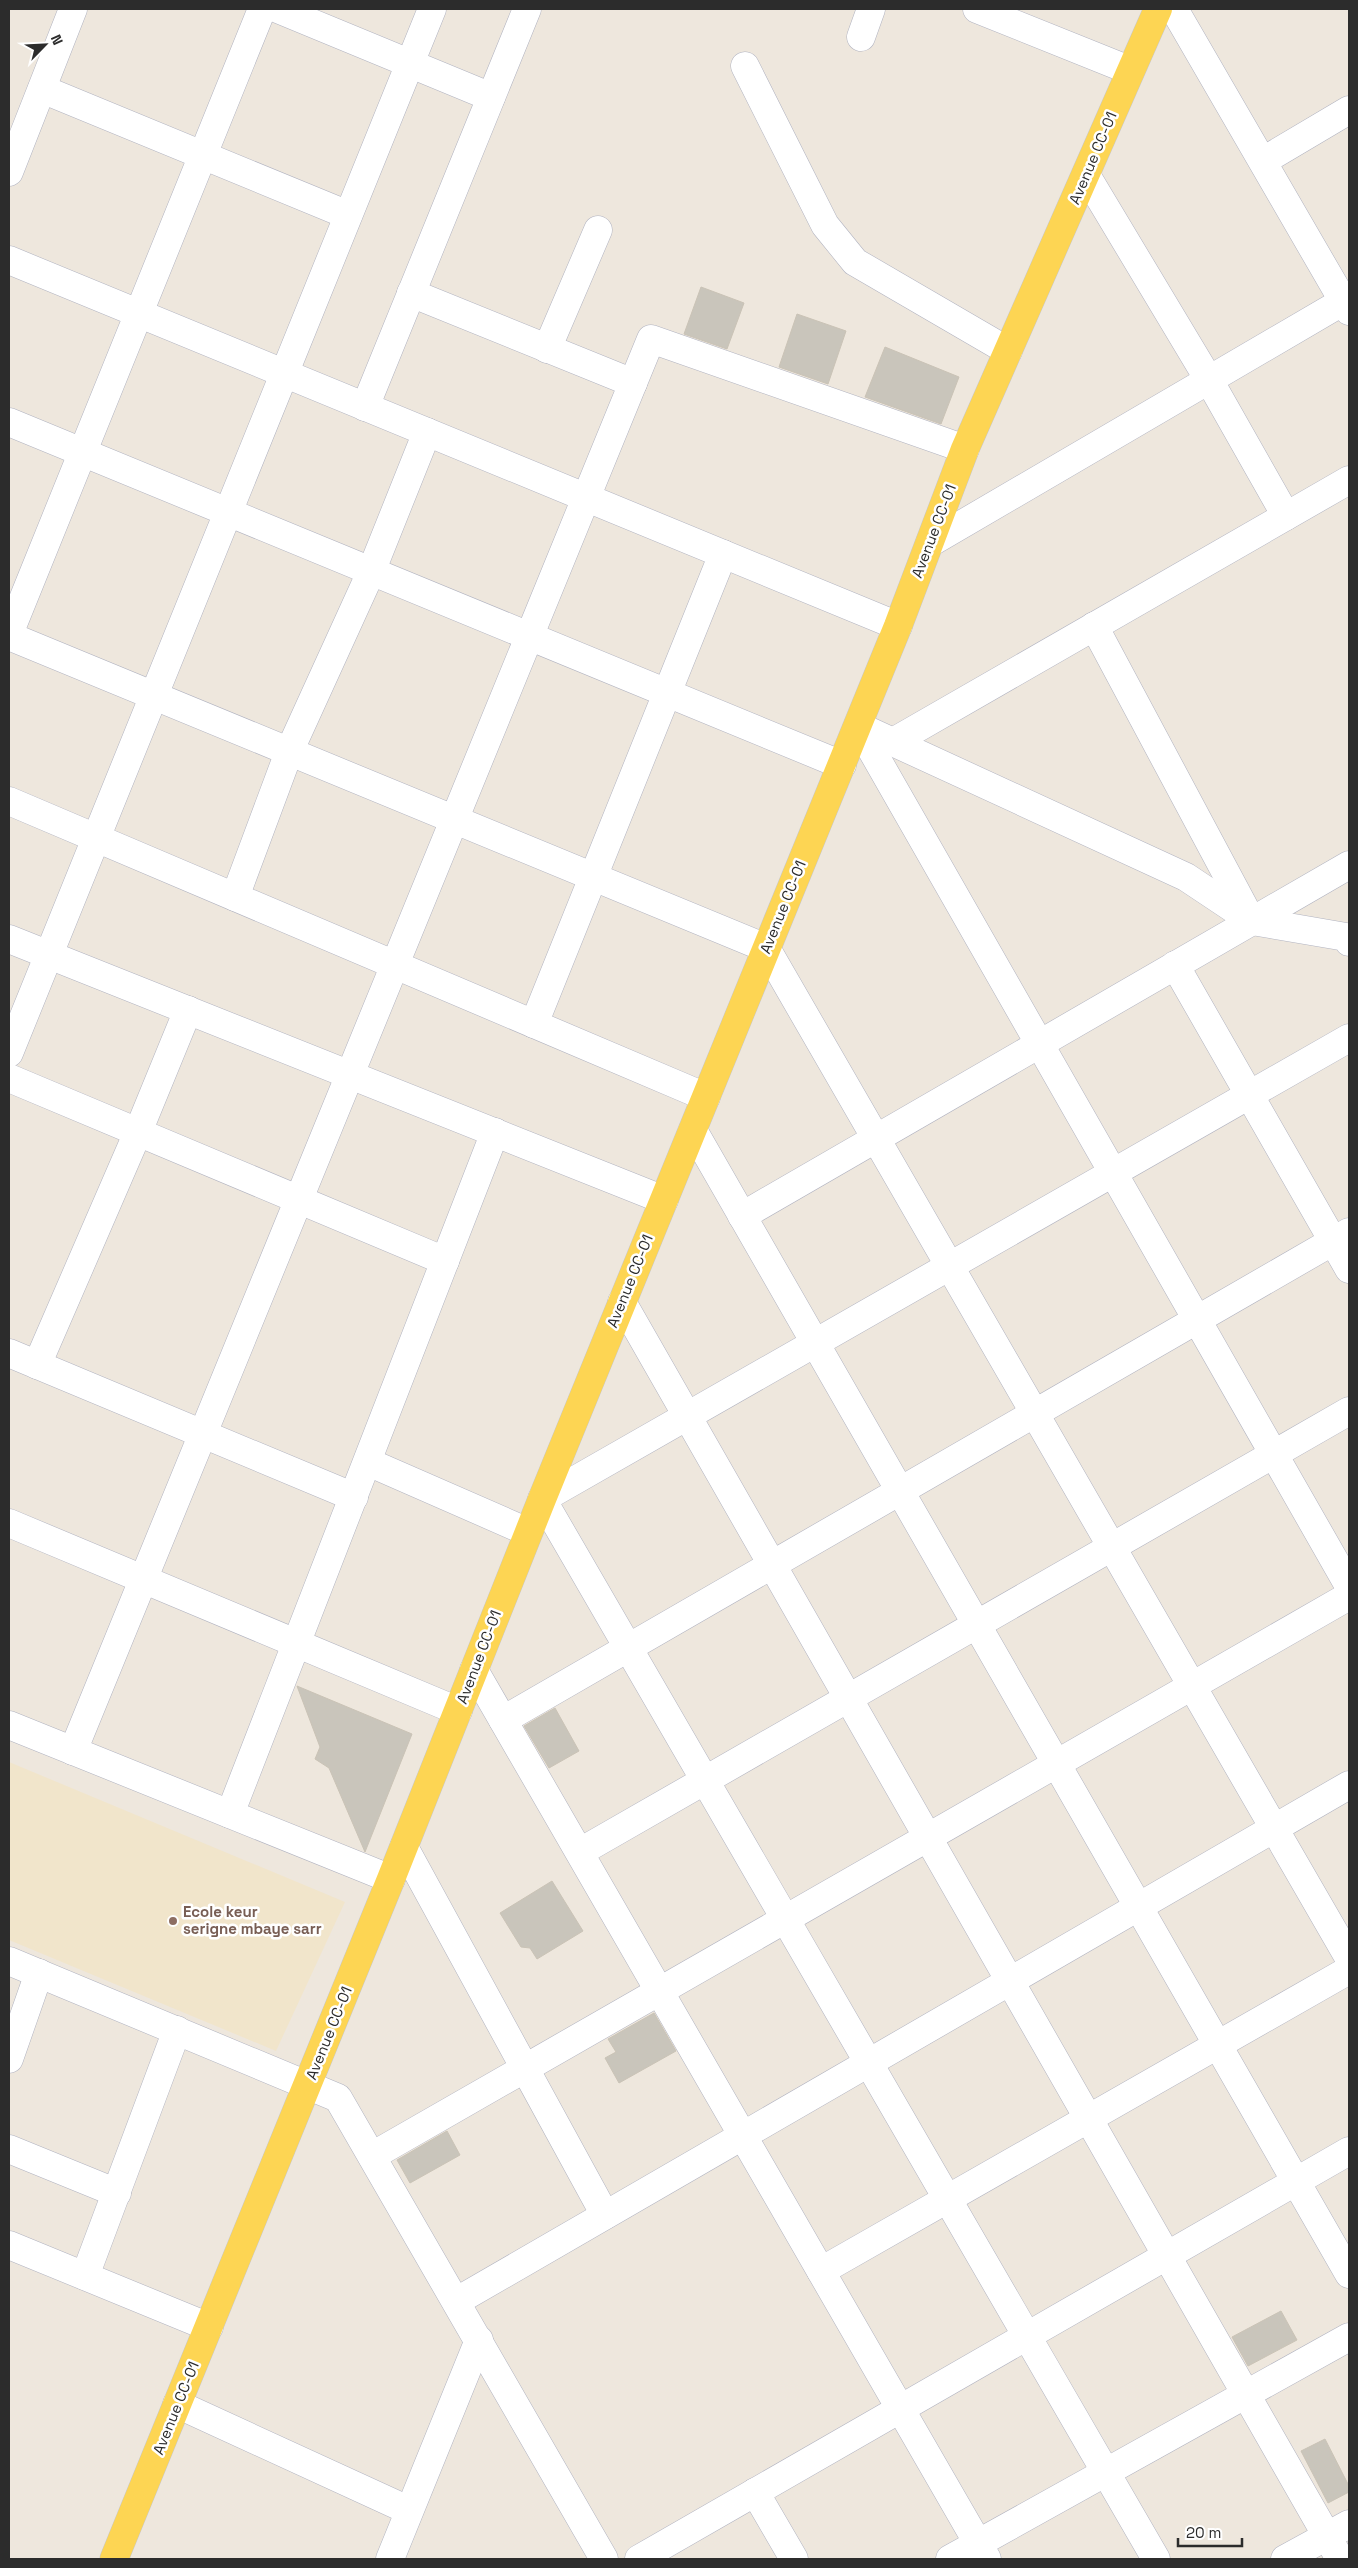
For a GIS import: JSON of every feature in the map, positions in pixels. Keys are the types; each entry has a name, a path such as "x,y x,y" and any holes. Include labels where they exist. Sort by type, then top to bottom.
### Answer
{"main road":[{"name":"Avenue CC-01","path":"114,2559 404,1847 528,1532 858,726 930,543 964,449 1086,175 1129,70 1158,9"}],"street":[{"path":"9,172 73,9"},
{"path":"262,9 9,635 766,948 1349,1958"},
{"path":"278,9 491,97"},
{"path":"9,1053 432,9"},
{"path":"365,407 526,9"},
{"path":"861,37 871,9"},
{"path":"977,9 1007,15 1129,70"},
{"path":"930,543 1209,380 1347,303 1174,9"},
{"path":"745,66 825,225 855,262 1008,352"},
{"path":"42,89 348,216"},
{"path":"1263,161 1349,110"},
{"path":"1086,175 1209,380 1286,516"},
{"path":"547,348 598,230"},
{"path":"9,260 898,626"},
{"path":"411,293 633,383"},
{"path":"73,1751 651,339 964,449"},
{"path":"9,422 842,765"},
{"path":"235,897 289,752 371,572 427,432"},
{"path":"893,742 1286,516 1347,488"},
{"path":"534,1024 723,554"},
{"path":"1094,626 1252,921"},
{"path":"858,726 1186,877 1252,921 1346,937 1349,942"},
{"path":"858,726 1349,1586"},
{"path":"9,800 706,1097"},
{"path":"742,1216 1349,865"},
{"path":"9,939 664,1200"},
{"path":"1175,965 1250,1095 1341,1237 1349,1268"},
{"path":"37,1365 138,1132 188,1010"},
{"path":"1156,2559 542,1499 1349,1038"},
{"path":"9,1078 445,1261"},
{"path":"693,1130 1349,2274"},
{"path":"230,1814 495,1132"},
{"path":"503,1720 1341,1237"},
{"path":"622,1302 1246,2395 1338,2530 1340,2559"},
{"path":"9,1353 354,1497"},
{"path":"580,1852 1349,1411"},
{"path":"368,1462 528,1532"},
{"path":"9,1523 458,1711"},
{"path":"372,2156 1349,1596"},
{"path":"474,1670 983,2552"},
{"path":"9,1725 391,1879"},
{"path":"457,2301 1349,1785"},
{"path":"404,1847 605,2215"},
{"path":"9,1961 338,2098 457,2301 604,2559"},
{"path":"821,2271 1349,1970"},
{"path":"9,2059 39,1973"},
{"path":"85,2276 176,2030"},
{"path":"9,2149 116,2193"},
{"path":"638,2559 1349,2151"},
{"path":"9,2245 209,2327"},
{"path":"950,2559 983,2552 1106,2473 1349,2337"},
{"path":"390,2559 408,2510 479,2340"},
{"path":"177,2404 408,2510"},
{"path":"755,2492 794,2559"},
{"path":"1285,2559 1338,2530"}],"shaded area":[{"name":"Ecole keur serigne mbaye sarr","path":"9,1762 345,1902 276,2051 9,1940"}],"building":[{"path":"701,287 744,303 727,349 684,334"},
{"path":"797,314 846,331 828,384 779,367"},
{"path":"885,347 959,377 941,424 865,397"},
{"path":"297,1686 412,1734 365,1852 329,1768 315,1759 320,1747"},
{"path":"555,1708 579,1751 549,1768 524,1726"},
{"path":"552,1881 583,1931 537,1959 530,1948 521,1947 500,1913"},
{"path":"654,2013 676,2051 619,2083 605,2058 616,2052 608,2039"},
{"path":"447,2131 460,2155 410,2183 397,2160"},
{"path":"1281,2311 1297,2340 1248,2366 1232,2337"},
{"path":"1325,2439 1349,2486 1349,2492 1328,2503 1301,2451"}],"place":[{"name":"Ecole keur serigne mbaye sarr","path":"173,1921"}]}
